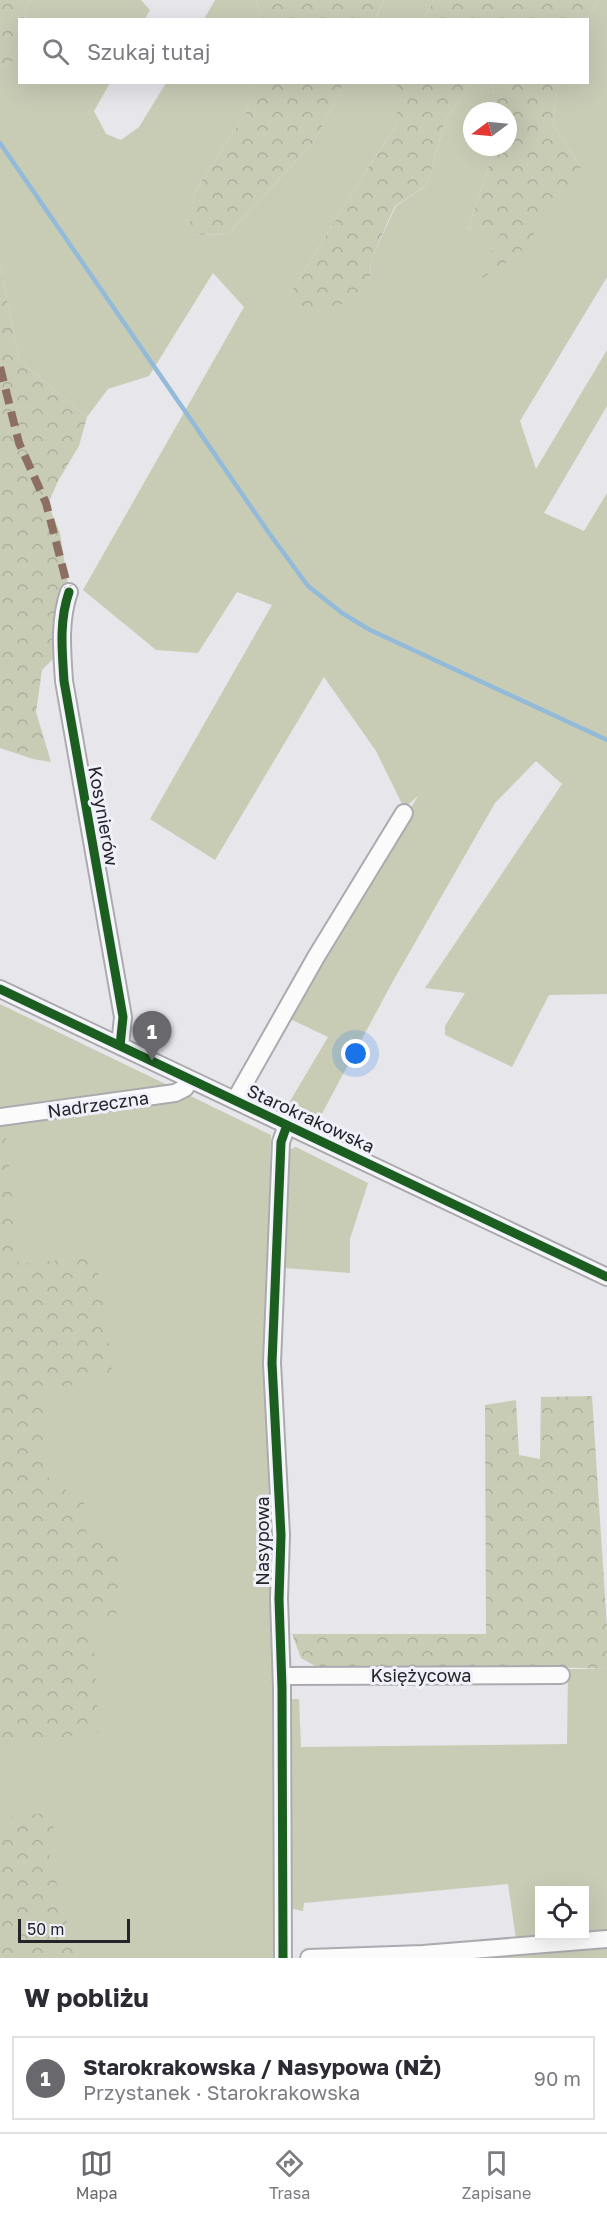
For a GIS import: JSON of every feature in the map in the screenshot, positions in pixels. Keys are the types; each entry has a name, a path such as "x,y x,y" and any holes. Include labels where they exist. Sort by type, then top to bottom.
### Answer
{"street":[{"name":"Kosynierów","path":"69,591 62,611 64,681 123,1017 120,1046"},
{"path":"235,1100 316,957 404,813"},
{"name":"Starokrakowska","path":"0,989 607,1277"},
{"name":"Nadrzeczna","path":"0,1117 175,1093 185,1088 190,1080"},
{"name":"Nasypowa","path":"283,1958 282,1676 279,1599 281,1535 272,1363 281,1142 286,1125"},
{"name":"Księżycowa","path":"282,1676 561,1675"},
{"path":"309,1958 423,1954 607,1939"}],"green space":[{"path":"0,0 31,0 24,18 18,18 18,43 14,61 0,67"},
{"path":"31,0 141,0 150,10 146,18 24,18"},
{"path":"215,0 256,0 263,18 205,18"},
{"path":"256,0 384,0 375,18 262,18"},
{"path":"384,0 434,0 425,18 376,18"},
{"path":"434,0 599,0 587,18 425,18"},
{"path":"599,0 607,0 607,277 520,421 536,469 607,350 607,406 544,513 584,531 607,493 607,994 549,995 512,1067 445,1035 445,1026 465,993 425,988 562,784 536,761 495,803 393,981 318,1121 286,1108 328,1037 286,1017 418,796 404,808 376,751 324,677 215,860 150,819 272,605 237,592 198,653 156,650 83,590 244,307 213,273 149,376 108,389 87,417 19,360 0,264 0,67 14,61 18,43 18,84 109,84 94,111 106,134 121,140 139,127 165,84 256,84 247,111 195,191 189,235 228,234 314,142 343,84 397,84 397,125 288,297 370,286 371,260 396,206 427,185 445,121 470,84 492,84 495,102 463,102 463,156 492,156 468,229 505,222 581,168 553,124 558,84 589,84 589,18 587,18"},
{"path":"255,84 343,84 314,142 228,234 188,235 195,191 247,111"},
{"path":"397,84 470,84 445,121 427,185 395,206 371,260 370,286 334,309 297,315 288,297 397,125"},
{"path":"492,84 558,84 553,124 581,168 519,255 478,281 505,223 468,229 492,156 517,156 517,102 495,102"},
{"path":"0,264 19,360 87,417 79,446 58,481 48,504 60,533 71,604 64,648 42,670 36,712 51,762 33,759 0,748"},
{"path":"0,1004 271,1135 264,1366 274,1631 276,1958 0,1958"},
{"path":"5,1127 19,1264 96,1257 113,1373 43,1394 44,1474 85,1504 87,1541 122,1536 116,1619 92,1622 99,1732 0,1747 0,1128"},
{"path":"296,1147 368,1183 350,1239 350,1273 284,1268 286,1151"},
{"path":"592,1396 607,1628 607,1669 523,1666 315,1666 301,1658 292,1634 486,1634 485,1405 516,1400 519,1455 540,1459 541,1397"},
{"path":"568,1669 607,1669 607,1933 589,1935 589,1886 535,1886 535,1938 516,1939 508,1884 304,1903 303,1911 288,1908 288,1699 299,1699 301,1747 567,1744"},
{"path":"58,1811 47,1847 76,1958 0,1958 0,1819"},
{"path":"607,1942 607,1958 410,1958"}],"waterway":[{"path":"0,143 308,586 342,613 370,630 607,740"}],"marked path":[{"path":"0,367 19,443 46,503 69,592"}],"cycle path":[{"path":"69,592 62,625 64,681 123,1017 120,1046"},
{"path":"0,989 607,1277"},
{"path":"283,1958 282,1688 279,1599 281,1535 272,1363 281,1142 287,1125"}],"place":[{"name":"Starokrakowska / Nasypowa (NŻ)","path":"152,1061"}]}
